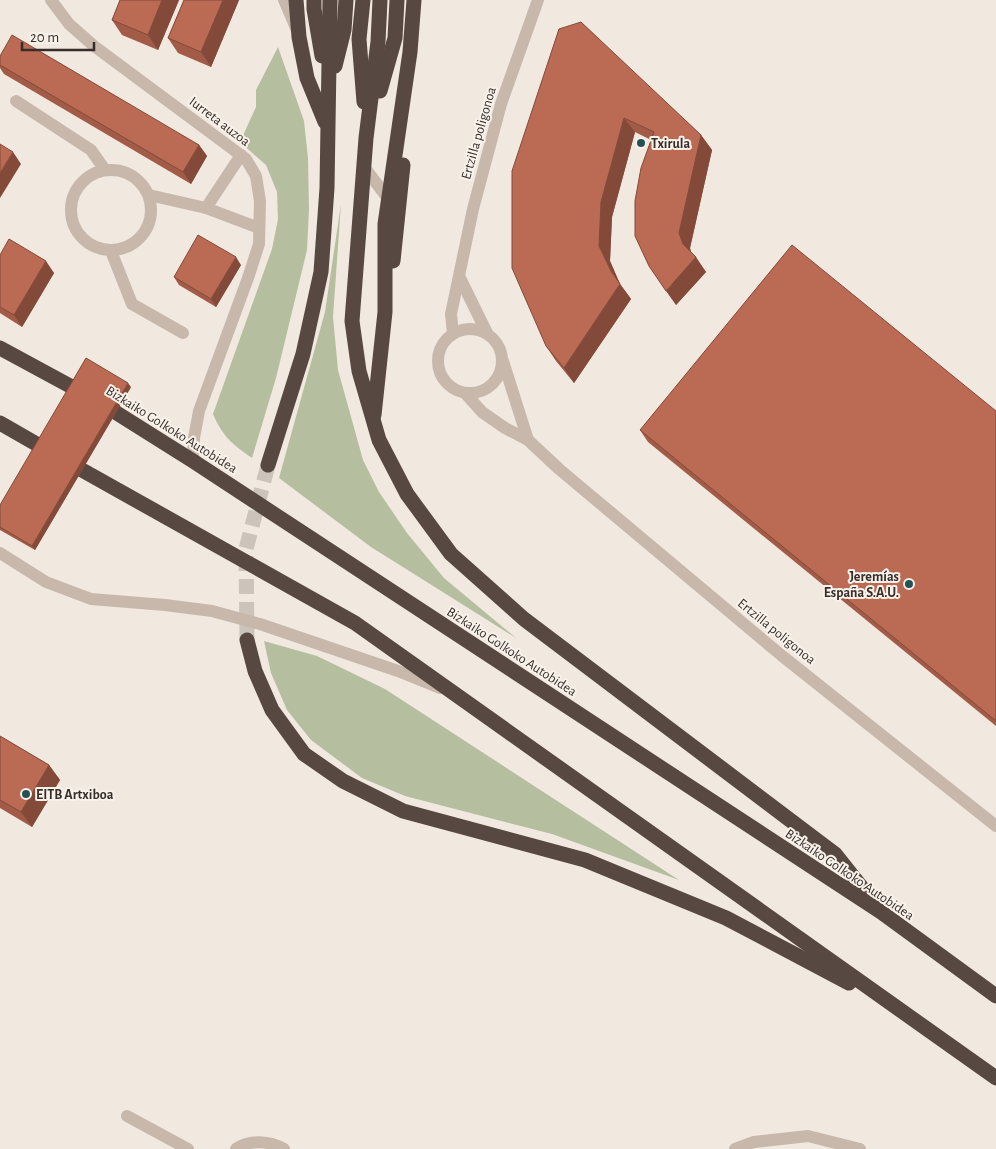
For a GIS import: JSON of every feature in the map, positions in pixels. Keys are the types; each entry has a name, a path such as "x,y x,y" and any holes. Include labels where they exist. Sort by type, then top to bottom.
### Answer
{"highway":[{"path":"296,0 307,78 328,129"},
{"path":"314,0 328,92"},
{"path":"268,465 303,354 321,272 328,188 330,0"},
{"path":"328,92 344,30 346,0"},
{"path":"363,0 359,39 366,138"},
{"path":"380,0 378,42 366,138 352,321 359,371 379,440 407,494 451,554 524,619 835,854 881,912"},
{"path":"366,138 395,38 397,0"},
{"path":"385,312 385,224 410,52 414,0"},
{"path":"374,421 385,312 405,152 399,133"},
{"name":"Bizkaiko Golkoko Autobidea","path":"0,348 96,400 193,461 881,912 996,996"},
{"path":"0,423 40,446"},
{"path":"82,470 356,623 996,1078"},
{"path":"247,640 255,671 272,710 304,754 343,782 403,811 585,860 726,918 901,1010"}],"street":[{"name":"Iurreta auzoa","path":"51,0 69,24 94,46 246,159 256,176 260,202 259,244 199,412 194,438 193,461"},
{"path":"284,0 300,38"},
{"name":"Ertzilla poligonoa","path":"453,334 452,314 473,209 501,104 538,0"},
{"path":"16,101 91,150 105,170"},
{"path":"206,208 240,155"},
{"path":"364,167 398,213"},
{"path":"105,170 119,170 131,175 142,183 149,195 152,208 151,220 146,233 136,243 124,249 111,251 98,249 86,242 77,232 72,220 71,207 74,194 82,182 92,175 105,170"},
{"path":"149,195 206,208 259,228"},
{"path":"111,251 132,304 183,333"},
{"path":"460,278 487,333"},
{"path":"503,361 495,381 487,389 476,392 465,392 455,389 446,382 440,373 438,362 439,351 444,341 453,334 469,329 487,333 495,340 500,350 528,440"},
{"path":"465,392 482,412 505,428 528,440"},
{"name":"Ertzilla poligonoa","path":"528,440 583,489 781,655 996,826"},
{"path":"0,553 46,582 91,599 212,611 260,624 398,671 456,694"},
{"path":"127,1116 188,1149"},
{"path":"734,1149 754,1142 808,1136 860,1149"},
{"path":"236,1149 254,1142 269,1143 284,1149"}],"green space":[{"path":"278,47 304,121 308,158 309,210 307,250 276,378 252,458 220,429 213,414 272,249 278,219 277,192 266,165 240,142 256,107 256,90"},
{"path":"341,204 333,317 338,370 363,460 379,492 407,533 444,578 516,638 371,547 279,478 325,312"},
{"path":"264,641 317,656 385,689 679,880 552,834 405,796 362,778 311,740 287,710 271,673"}],"building":[{"path":"120,0 162,0 148,35 112,20"},
{"path":"184,0 223,0 201,52 168,38"},
{"path":"581,22 701,135 679,233 683,244 696,257 666,291 649,266 635,236 635,201 641,168 654,132 624,118 601,202 599,246 611,271 620,284 564,368 546,346 512,268 512,171 559,29"},
{"path":"12,35 199,145 183,172 0,65 0,56"},
{"path":"0,144 13,152 0,173"},
{"path":"198,235 236,257 211,299 174,277"},
{"path":"9,239 46,261 14,315 0,307 0,255"},
{"name":"Jeremías España S.A.U.","path":"792,245 996,411 996,721 640,430"},
{"path":"86,358 128,383 32,546 0,527 0,505"},
{"name":"EITB Artxiboa","path":"0,736 49,765 21,812 0,800"}],"tunnel":[{"path":"247,640 246,549 268,465"}],"place":[{"name":"Txirula","path":"641,143"},
{"name":"Jeremías España S.A.U.","path":"909,584"},
{"name":"EITB Artxiboa","path":"26,794"}]}
